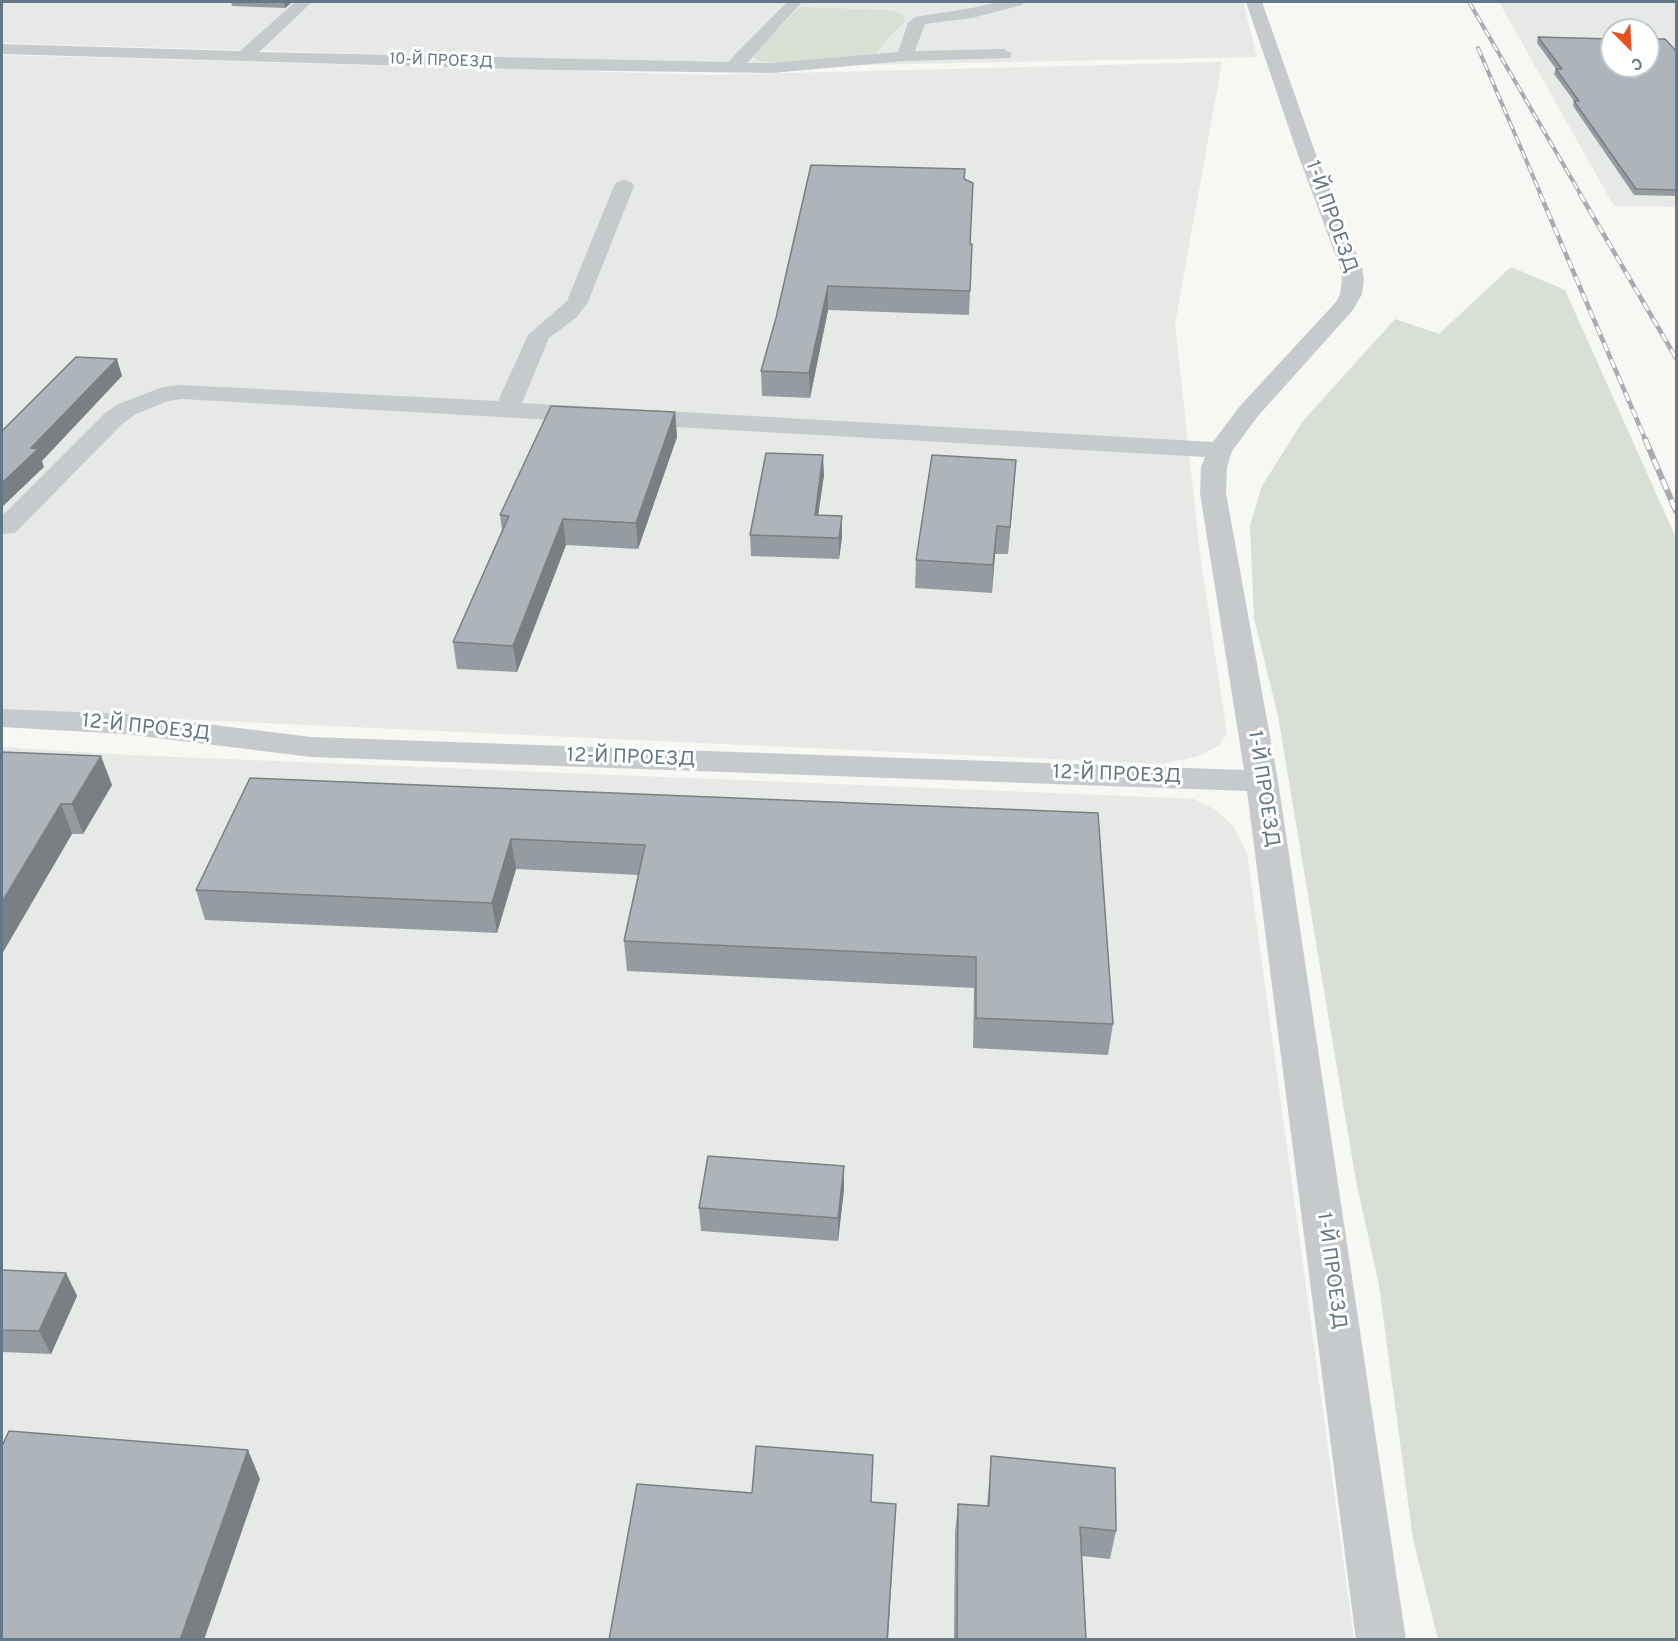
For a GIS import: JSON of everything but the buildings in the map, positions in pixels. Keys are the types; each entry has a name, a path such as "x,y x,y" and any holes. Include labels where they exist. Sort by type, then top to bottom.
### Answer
{"street":[{"path":"244,56 304,2"},
{"path":"731,69 795,2"},
{"path":"905,56 916,23 921,20 972,13 1016,2"},
{"name":"1-Й ПРОЕЗД","path":"1254,2 1306,152 1351,267 1353,280 1351,294 1345,305 1249,411 1220,450 1214,467 1213,493 1262,781 1381,1640"},
{"name":"10-Й ПРОЕЗД","path":"2,49 731,69 817,66 905,56 1004,54"},
{"path":"507,410 539,334 569,312 577,302 624,186"},
{"path":"6,527 113,419 127,409 163,394 182,392 381,405 1220,450"},
{"name":"12-Й ПРОЕЗД","path":"2,718 125,724 311,747 1262,781"}],"shaded area":[{"path":"2,2 1243,2 1257,57 860,65 714,64 2,43"},
{"path":"1499,2 1673,2 1676,5 1676,207 1614,206"},
{"path":"800,7 887,10 903,14 904,23 887,39 877,53 852,58 790,63 765,62 755,59 754,54"},
{"path":"2,55 714,75 1222,62 1175,324 1200,554 1227,734 1219,745 1199,756 1161,764 2,711"},
{"path":"1511,267 1565,290 1676,538 1676,1639 1438,1639 1413,1539 1379,1285 1356,1181 1278,716 1254,618 1250,525 1262,486 1303,421 1395,319 1439,334"},
{"path":"2,747 128,755 1194,799 1216,810 1234,827 1247,853 1354,1639 2,1639"}],"railway":[{"path":"1469,2 1581,195"},
{"path":"1478,48 1541,195"},
{"path":"1540,194 1646,441"},
{"path":"1580,194 1676,358"},
{"path":"1645,439 1676,511"}]}
